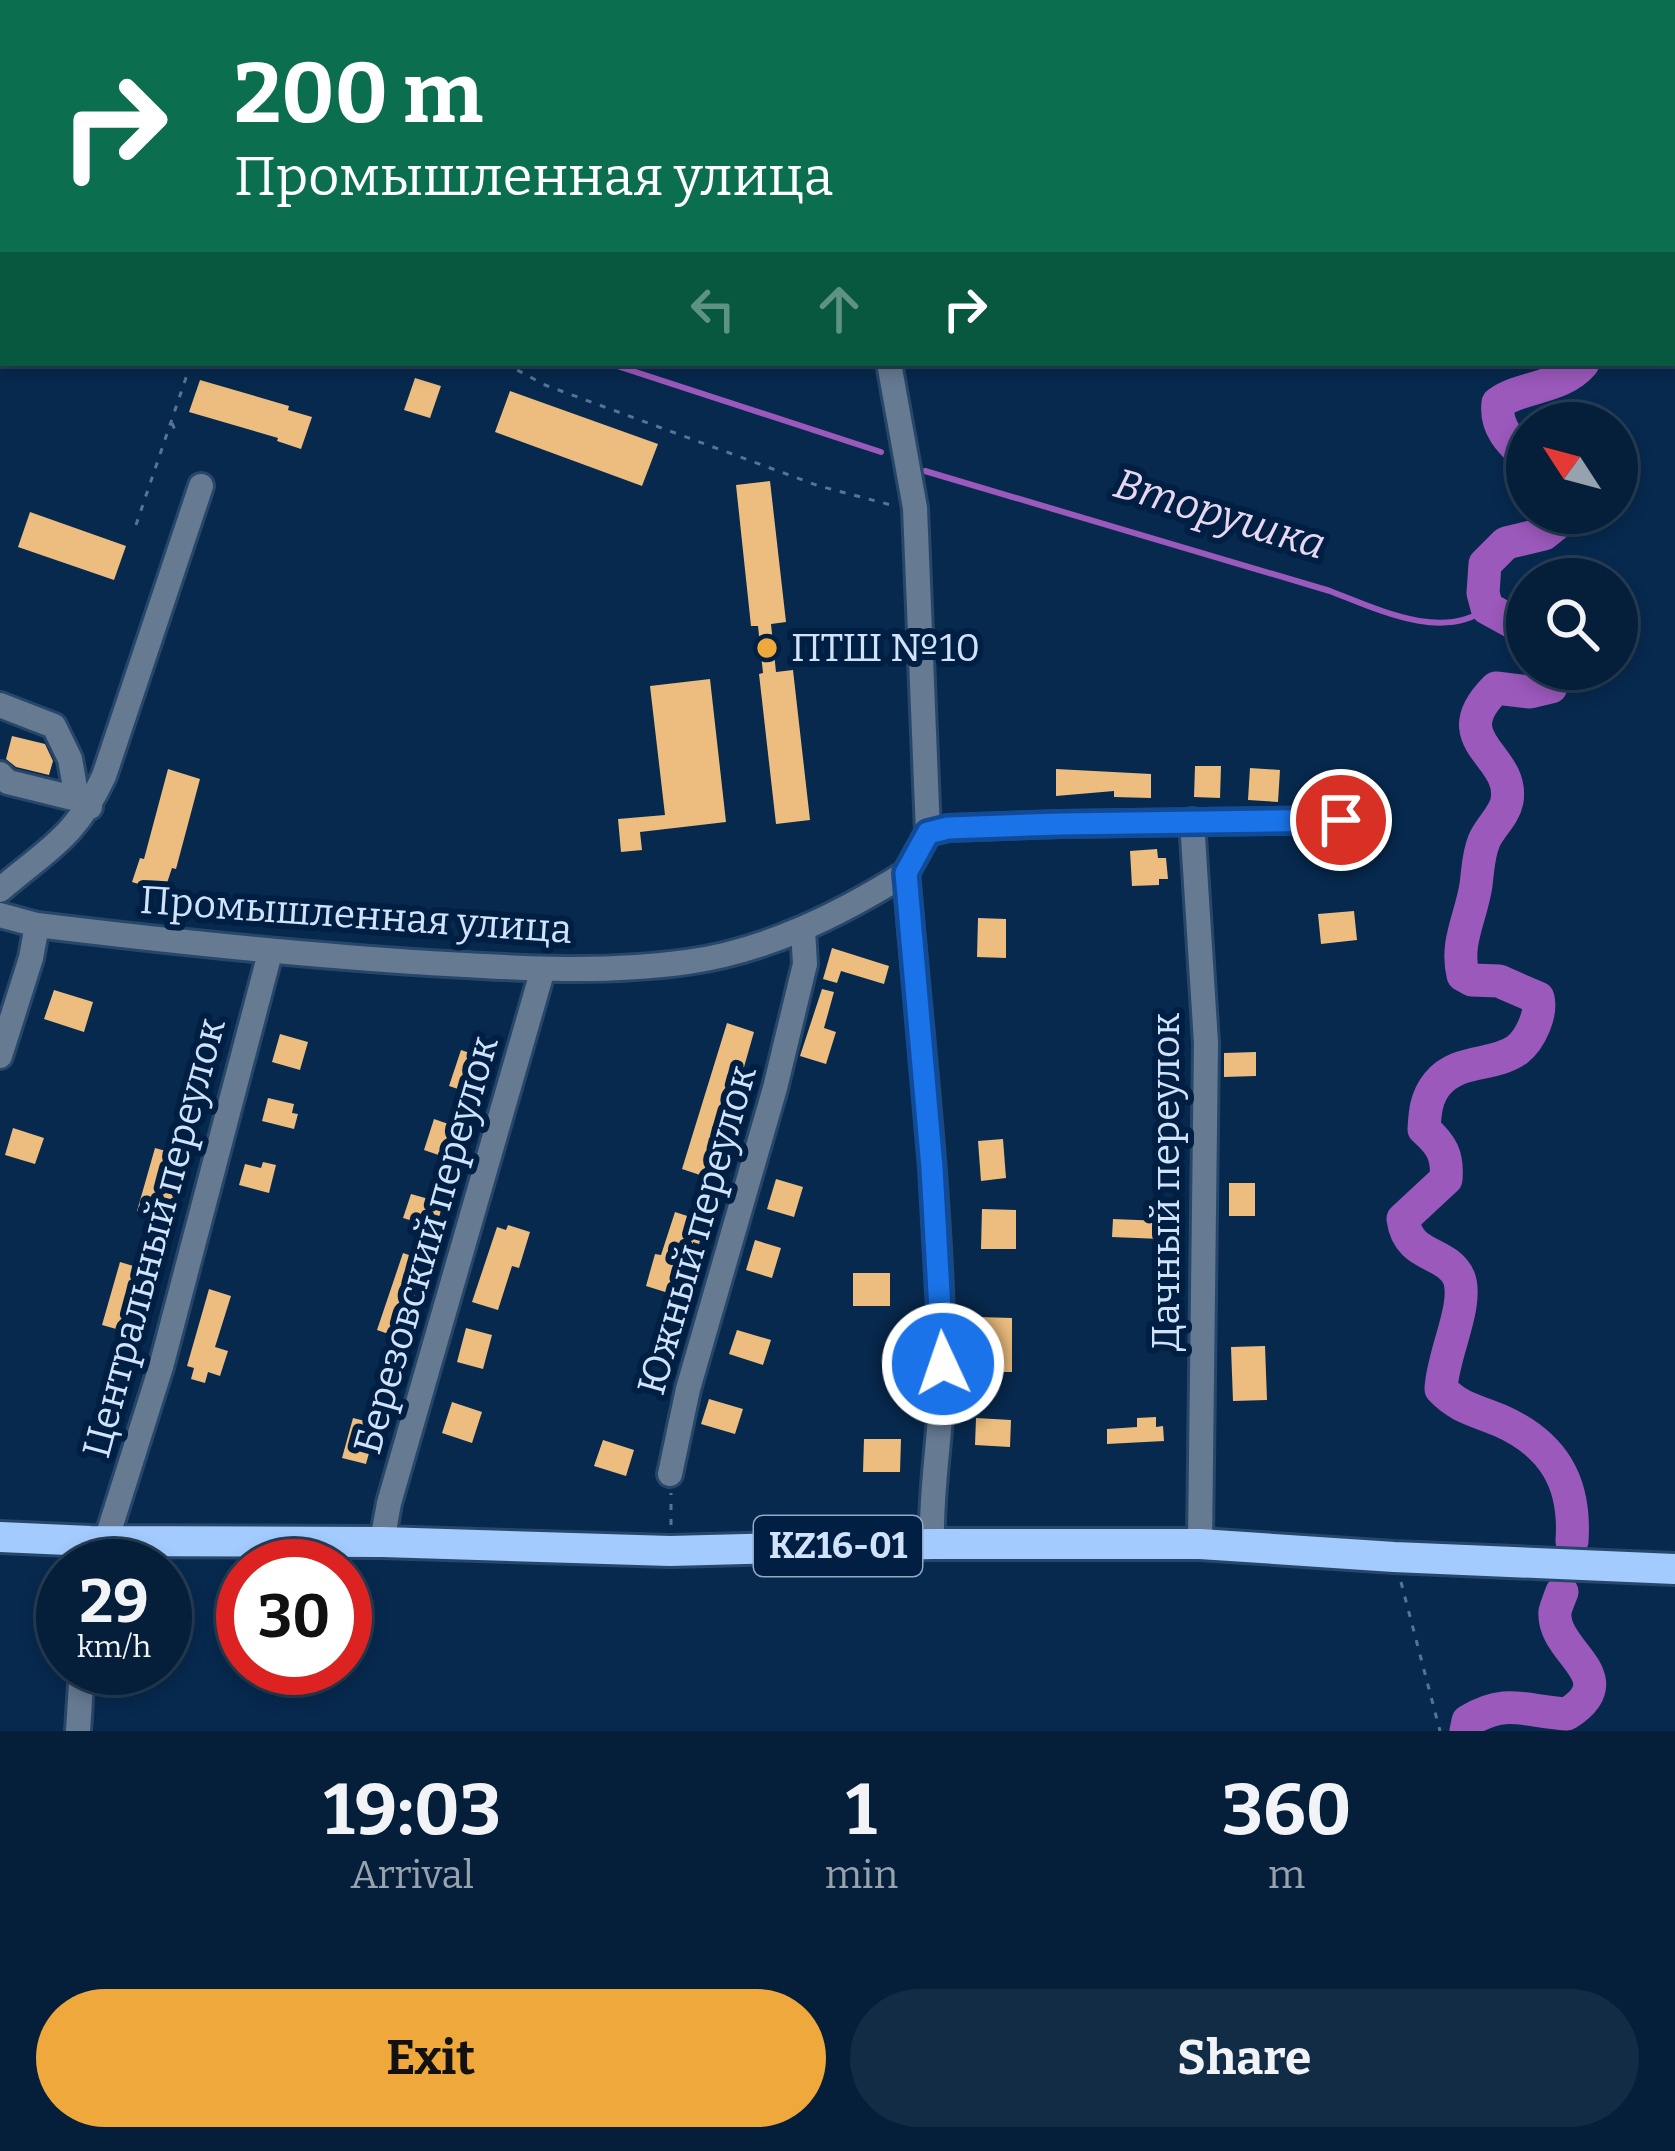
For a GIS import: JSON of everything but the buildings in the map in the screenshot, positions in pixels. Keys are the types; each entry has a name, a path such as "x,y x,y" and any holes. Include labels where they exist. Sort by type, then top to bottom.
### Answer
{"main road":[{"name":"KZ16-01","path":"0,1537 36,1542"},
{"name":"KZ16-01","path":"192,1547 382,1542 670,1551 1201,1544 1675,1569"}],"street":[{"path":"890,366 915,508 928,833 906,873 932,1168 943,1364 932,1544"},
{"path":"0,890 57,848 104,776 201,486"},
{"path":"0,705 54,726 83,803"},
{"path":"0,774 8,782 83,803"},
{"path":"928,833 948,828 1341,820"},
{"name":"Дачный переулок","path":"1192,821 1206,1043 1201,1544"},
{"name":"Промышленная улица","path":"0,915 37,925 270,953 543,969 687,962 803,930 906,873"},
{"path":"0,1056 37,925"},
{"name":"Южный переулок","path":"670,1474 688,1389 775,1088 805,964 803,930"},
{"name":"Центральный переулок","path":"99,1539 161,1366 270,953"},
{"name":"Березовский переулок","path":"382,1542 394,1482 543,969"},
{"path":"78,1731 80,1695"}],"path":[{"path":"136,525 190,366"},
{"path":"510,366 545,385 819,485 884,506 915,508"},
{"path":"171,421 177,435"},
{"path":"670,1474 670,1551"},
{"path":"1394,1557 1439,1731"}],"waterway":[{"name":"Вторушка","path":"617,366 881,452"},
{"name":"Вторушка","path":"1506,434 1498,403 1564,378 1580,366"},
{"name":"Вторушка","path":"925,471 1410,619 1451,622 1487,608"},
{"name":"Вторушка","path":"1506,618 1487,608 1485,564 1506,543 1544,534"},
{"name":"Вторушка","path":"1506,689 1496,688 1481,706 1476,722 1477,735 1507,785 1507,801 1482,847 1461,952 1463,975 1499,981 1538,998 1537,1018 1517,1050 1455,1070 1433,1089 1424,1129 1442,1151 1446,1179 1403,1219 1412,1241 1446,1263 1459,1278 1461,1302 1441,1389 1461,1405 1518,1430 1547,1454 1558,1468 1570,1501 1572,1541"},
{"name":"Вторушка","path":"1513,690 1538,690"},
{"name":"Вторушка","path":"1466,1731 1468,1721 1494,1710 1567,1714 1583,1700 1588,1676 1557,1626 1555,1611 1562,1592"}],"place":[{"name":"ПТШ №10","path":"767,648"}],"route":[{"path":"943,1364 932,1168 906,873 928,833 948,828 1060,824 1341,820"}]}
